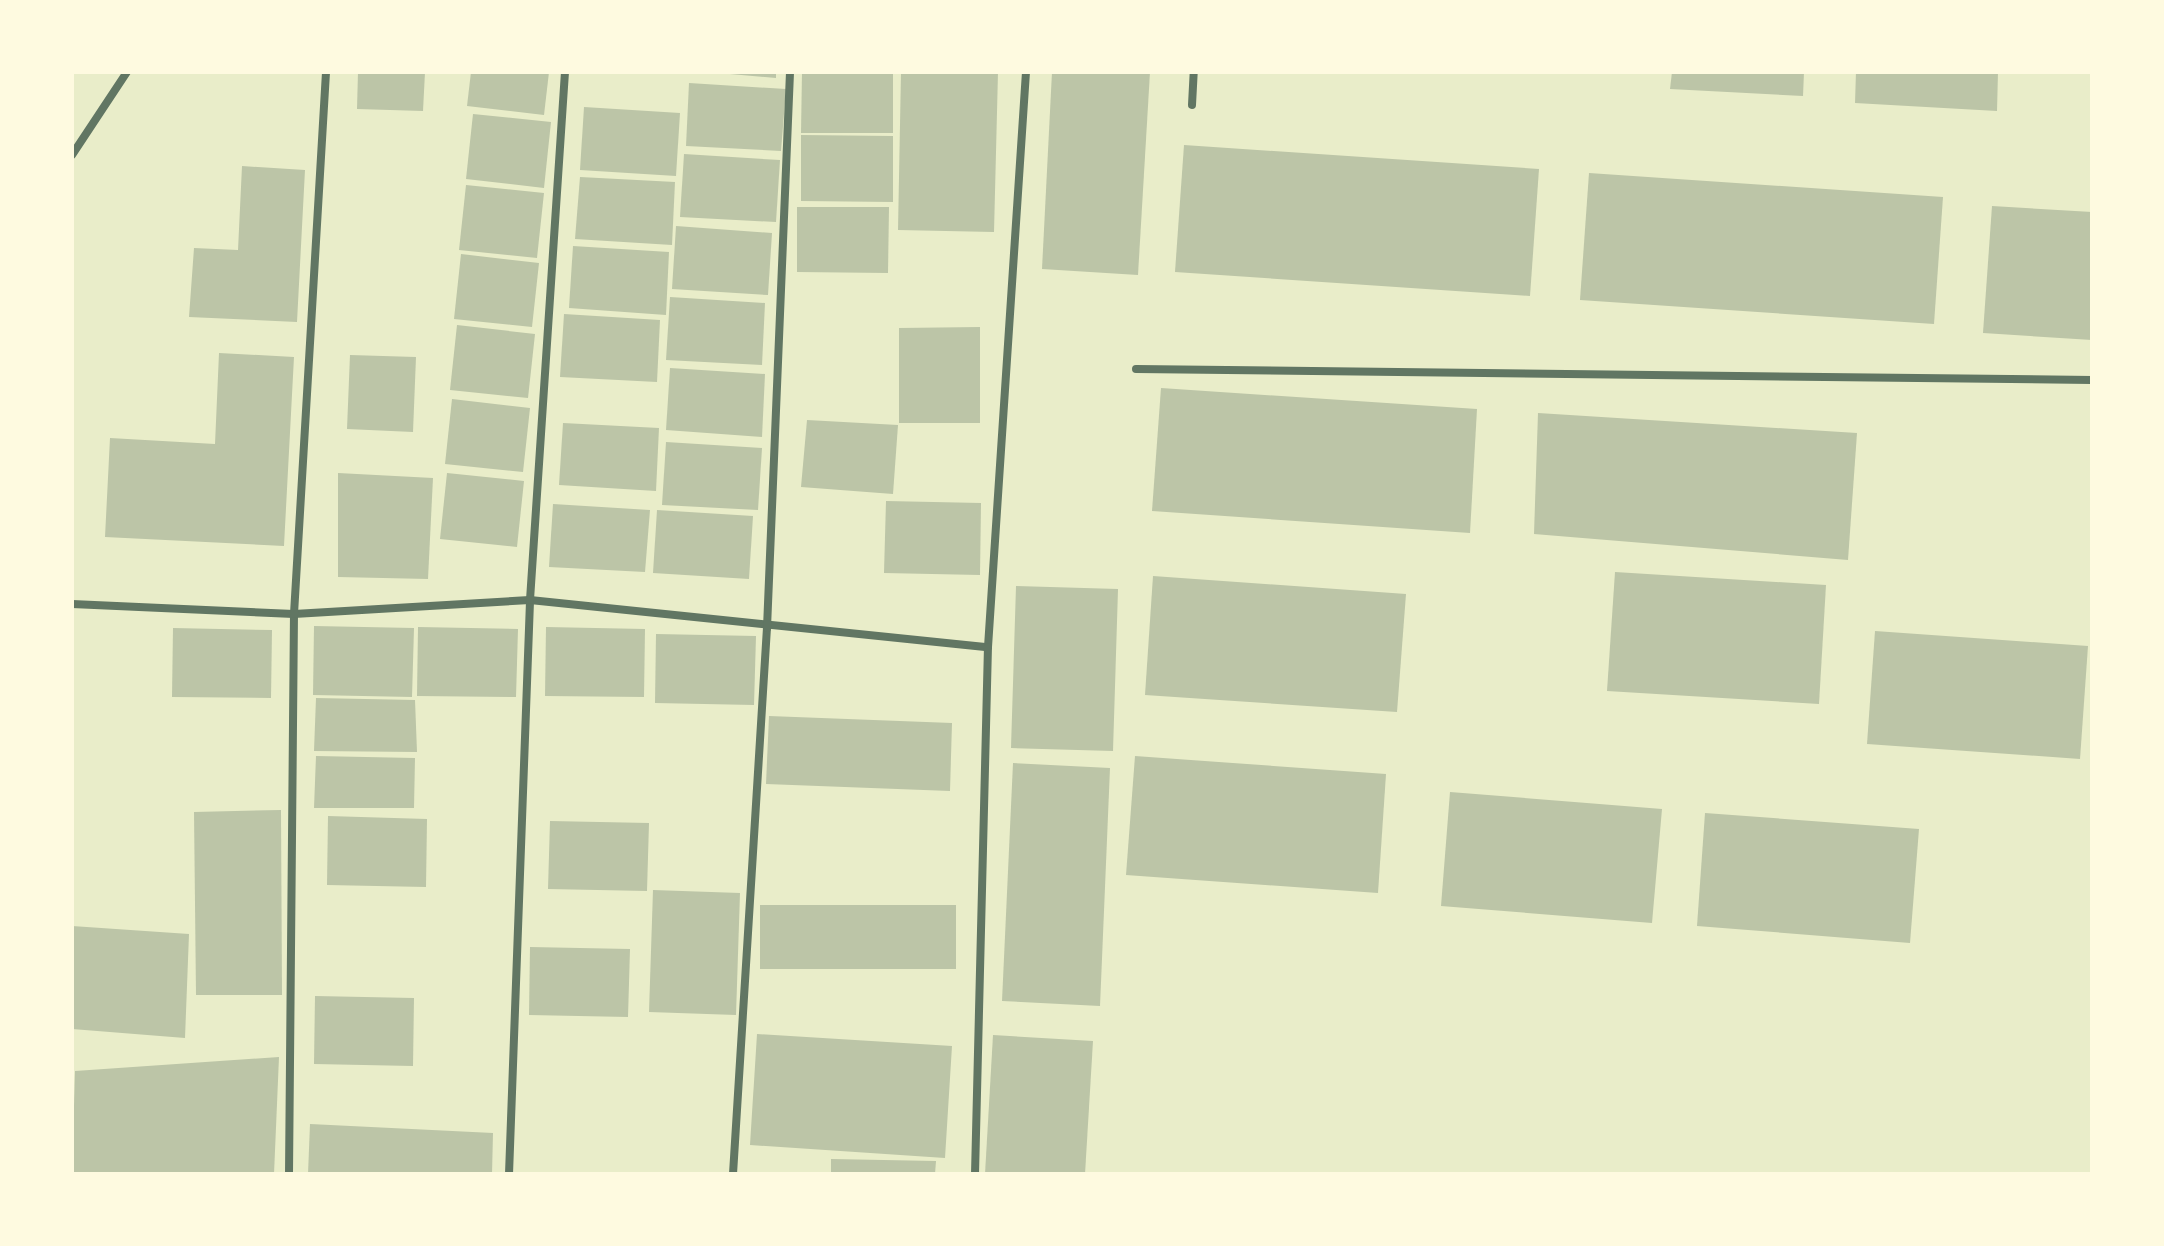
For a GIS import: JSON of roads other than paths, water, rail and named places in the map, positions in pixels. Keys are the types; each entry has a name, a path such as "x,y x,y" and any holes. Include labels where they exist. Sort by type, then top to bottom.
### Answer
{"street":[{"path":"72,155 127,72"},
{"path":"289,1174 294,614 326,72"},
{"path":"509,1174 530,600 565,72"},
{"path":"733,1174 767,628 790,72"},
{"path":"975,1174 988,647 1026,72"},
{"path":"1192,105 1194,72"},
{"path":"1136,369 2092,380"},
{"path":"72,604 294,614 530,600 767,628 988,647"}]}
